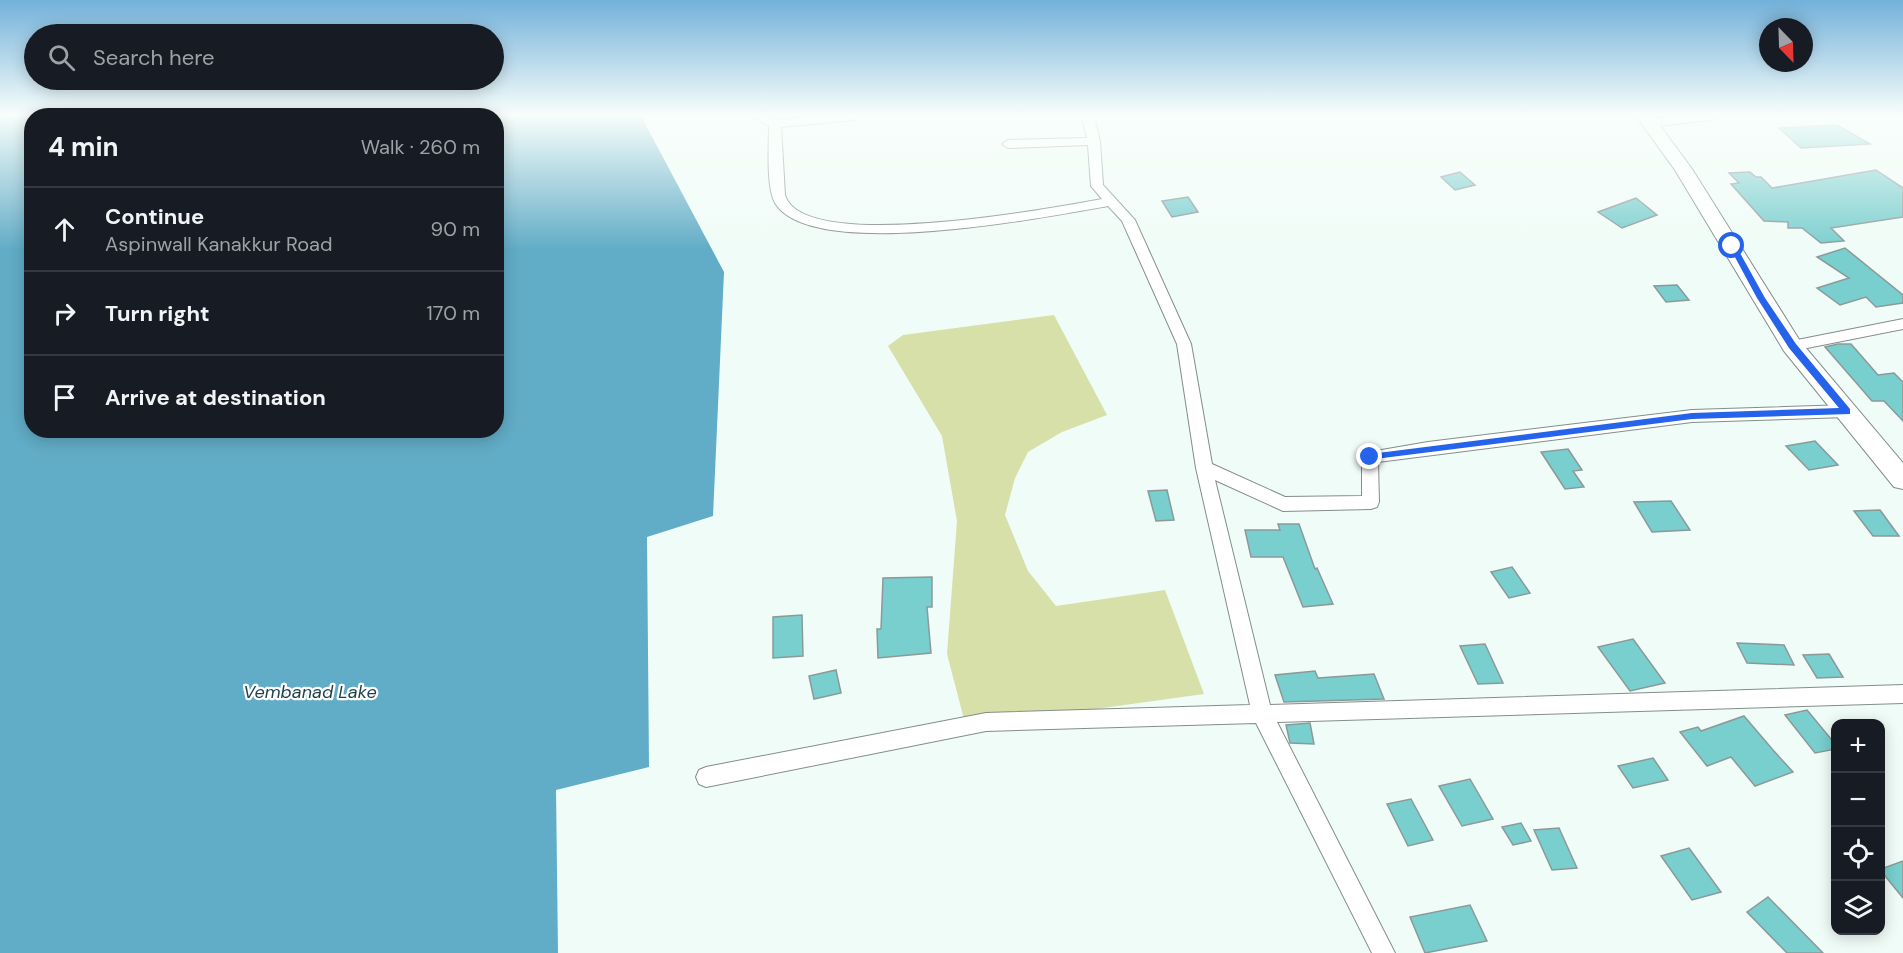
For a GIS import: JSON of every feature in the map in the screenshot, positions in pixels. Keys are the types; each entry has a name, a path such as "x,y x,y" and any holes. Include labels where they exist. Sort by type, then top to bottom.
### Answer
{"main road":[{"path":"1677,160 1792,346 1903,480"}],"street":[{"path":"775,160 781,202 794,216 829,228 900,230 1038,214 1110,202"},
{"path":"1095,160 1096,186 1128,220 1184,344 1204,468 1262,714 1384,953"},
{"path":"1792,346 1903,324"},
{"path":"1204,468 1283,504 1371,502 1370,457 1692,416 1847,411"},
{"path":"706,777 986,722 1903,694"}],"green space":[{"path":"1054,315 1107,415 1062,432 1028,452 1015,478 1005,515 1028,571 1056,606 1165,590 1204,694 966,727 947,654 957,521 942,436 888,346 903,335"}],"water":[{"name":"Vembanad Lake","path":"0,160 24,160 24,438 504,438 504,160 665,160 724,272 713,516 647,537 649,767 556,790 558,953 0,953"}],"building":[{"path":"1876,170 1903,188 1903,217 1831,228 1844,241 1821,243 1802,228 1788,228 1788,222 1764,221 1731,184 1739,183 1729,173 1750,172 1756,177 1761,177 1772,188"},
{"path":"1460,172 1475,185 1455,190 1441,177"},
{"path":"1188,197 1198,212 1172,217 1162,201"},
{"path":"1636,198 1657,215 1622,228 1598,212"},
{"path":"1845,248 1903,295 1903,303 1876,307 1866,297 1840,305 1817,288 1849,278 1817,257"},
{"path":"1677,285 1689,300 1666,302 1654,286"},
{"path":"1851,344 1878,375 1894,373 1903,382 1903,421 1884,401 1872,401 1825,347"},
{"path":"1815,441 1838,465 1809,470 1786,446"},
{"path":"1568,449 1582,470 1573,471 1584,487 1565,489 1541,452"},
{"path":"1167,490 1174,520 1156,521 1148,491"},
{"path":"1671,501 1690,530 1652,532 1634,502"},
{"path":"1880,510 1899,536 1873,536 1854,511"},
{"path":"1278,524 1299,524 1315,569 1317,568 1333,604 1303,607 1283,557 1251,557 1245,530 1280,530"},
{"path":"1512,567 1530,593 1509,598 1491,572"},
{"path":"932,577 932,607 927,607 931,653 878,658 877,629 881,629 883,578"},
{"path":"802,615 803,656 773,658 773,617"},
{"path":"1633,639 1665,683 1630,691 1598,647"},
{"path":"1737,643 1784,645 1794,665 1747,663"},
{"path":"1485,644 1503,683 1478,684 1460,646"},
{"path":"1829,654 1843,677 1817,678 1803,655"},
{"path":"836,670 841,693 814,699 809,676"},
{"path":"1315,671 1318,678 1374,674 1384,699 1284,702 1275,675"},
{"path":"1807,710 1831,739 1831,750 1815,753 1785,715"},
{"path":"1744,716 1793,772 1755,786 1731,757 1707,766 1680,732 1698,727 1701,731"},
{"path":"1310,723 1314,744 1290,743 1286,725"},
{"path":"1653,758 1668,780 1633,788 1618,766"},
{"path":"1470,779 1493,819 1462,826 1439,786"},
{"path":"1411,799 1433,840 1408,846 1387,804"},
{"path":"1521,823 1531,841 1513,845 1502,827"},
{"path":"1559,828 1577,868 1552,870 1534,830"},
{"path":"1689,848 1721,892 1692,900 1661,856"},
{"path":"1903,861 1903,898 1885,876 1885,868"},
{"path":"1768,897 1823,953 1787,953 1747,912"},
{"path":"1470,905 1487,941 1425,953 1410,917"}],"route":[{"path":"1370,457 1692,416 1847,411 1792,346 1761,298 1732,246"}]}
